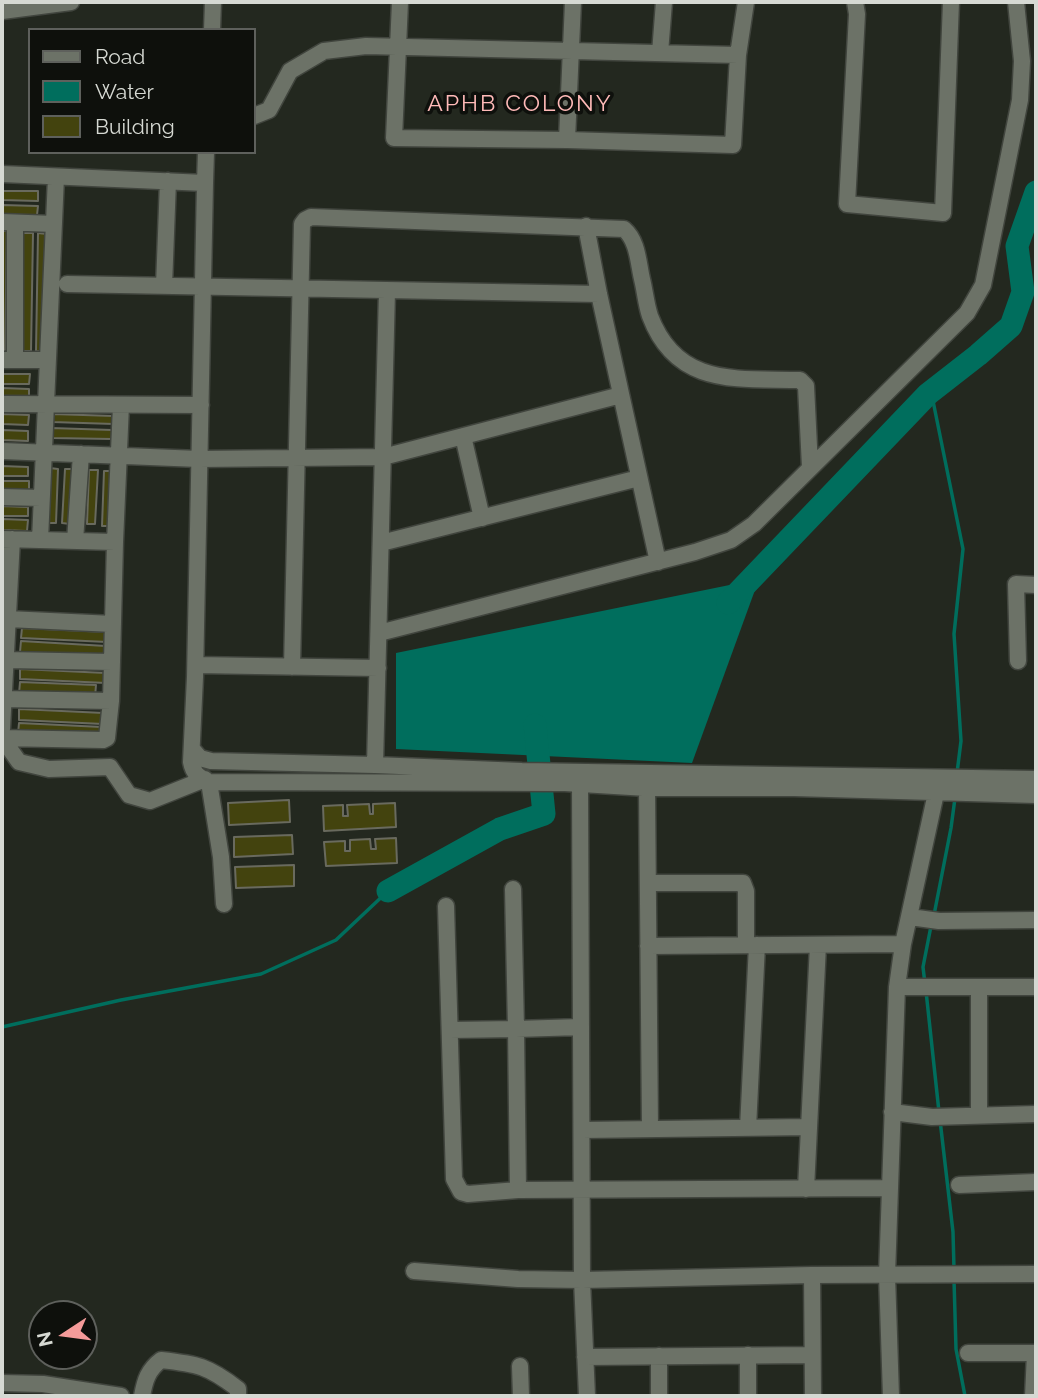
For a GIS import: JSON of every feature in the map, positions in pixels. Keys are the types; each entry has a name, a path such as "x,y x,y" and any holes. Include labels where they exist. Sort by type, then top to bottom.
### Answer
{"street":[{"path":"2,12 71,2"},
{"path":"212,28 213,2"},
{"path":"400,2 394,138 733,145 738,55 746,2"},
{"path":"567,140 573,2"},
{"path":"660,53 664,2"},
{"path":"855,2 857,14 847,204 943,214 951,2"},
{"path":"379,633 658,562 731,540 754,524 967,313 983,285 1020,100 1022,61 1016,2"},
{"path":"256,115 269,110 290,71 324,51 366,46 738,55"},
{"path":"206,154 196,665 191,761 192,770 198,777 207,780 580,784 647,788 949,786 1036,779"},
{"path":"2,174 205,183"},
{"path":"40,540 56,177"},
{"path":"164,286 168,181"},
{"path":"292,667 302,224 312,217 624,229 631,234 634,242 650,315 660,336 692,369 731,379 800,380 806,386 810,467"},
{"path":"48,360 8,360 9,223 54,224"},
{"path":"586,226 658,562"},
{"path":"67,285 599,295"},
{"path":"375,765 387,291"},
{"path":"2,451 200,459 383,457 621,395"},
{"path":"2,404 201,405"},
{"path":"2,738 103,740 109,734 121,405"},
{"path":"463,436 482,518"},
{"path":"75,541 81,454"},
{"path":"381,543 639,478"},
{"path":"2,497 41,498"},
{"path":"2,729 8,619 7,539 115,542"},
{"path":"1018,661 1016,584 1036,585"},
{"path":"8,619 113,624"},
{"path":"6,660 112,662"},
{"path":"196,665 378,668"},
{"path":"3,699 111,701"},
{"path":"2,738 19,762 49,769 110,767 130,794 150,801 207,780"},
{"path":"193,750 200,758 211,761 949,786 1036,795"},
{"path":"207,780 221,858 224,904"},
{"path":"580,784 582,1280 587,1396"},
{"path":"891,1396 887,1275 897,986 910,917 949,786"},
{"path":"647,788 650,1129"},
{"path":"648,883 743,883 751,945 748,1128"},
{"path":"513,889 518,1191"},
{"path":"446,906 454,1179 461,1192 889,1188"},
{"path":"910,917 934,920 1036,920"},
{"path":"648,946 903,944"},
{"path":"806,1188 818,945"},
{"path":"897,986 1036,987"},
{"path":"978,1115 979,987"},
{"path":"450,1030 581,1027"},
{"path":"892,1112 939,1116 1036,1114"},
{"path":"582,1129 809,1127"},
{"path":"959,1185 1036,1182"},
{"path":"414,1271 518,1279 582,1280 1036,1274"},
{"path":"812,1275 813,1396"},
{"path":"968,1353 1036,1353 1034,1396"},
{"path":"748,1355 748,1396"},
{"path":"585,1357 812,1355"},
{"path":"659,1356 659,1396"},
{"path":"142,1396 144,1382 151,1368 161,1360 192,1364 215,1371 238,1389 238,1396"},
{"path":"520,1366 521,1396"},
{"path":"2,1383 43,1384 121,1396"}],"water":[{"path":"759,579 692,763 396,749 396,653"}],"building":[{"path":"2,191 38,191 38,201 2,200"},
{"path":"2,205 38,206 37,215 2,215"},
{"path":"2,231 7,231 5,350 2,350"},
{"path":"23,233 33,233 31,351 21,351"},
{"path":"38,233 47,234 45,352 36,351"},
{"path":"2,374 30,374 29,384 2,384"},
{"path":"2,388 29,389 29,399 2,398"},
{"path":"2,414 29,415 28,425 2,424"},
{"path":"52,414 114,416 114,424 52,422"},
{"path":"51,428 112,430 112,439 51,438"},
{"path":"2,430 28,431 28,441 2,440"},
{"path":"2,466 28,467 28,476 2,476"},
{"path":"50,468 58,469 56,523 48,523"},
{"path":"65,469 73,469 70,524 62,523"},
{"path":"89,470 98,470 95,524 87,524"},
{"path":"104,471 112,471 110,526 102,526"},
{"path":"2,481 29,481 29,491 2,490"},
{"path":"2,506 28,507 28,516 2,516"},
{"path":"2,519 28,520 27,531 2,530"},
{"path":"22,628 107,632 107,642 21,638"},
{"path":"21,641 106,646 106,656 20,652"},
{"path":"20,669 106,673 106,683 20,679"},
{"path":"20,682 96,685 95,697 19,694"},
{"path":"19,709 104,713 103,724 19,720"},
{"path":"19,723 102,727 102,738 18,734"},
{"path":"289,800 290,822 229,825 228,803"},
{"path":"395,803 396,827 324,831 323,806 343,805 343,816 348,816 347,805 369,804 370,814 373,814 373,804"},
{"path":"292,835 293,854 234,857 234,837"},
{"path":"396,838 397,863 326,866 324,842 345,841 345,851 350,851 350,840 370,839 371,849 376,849 375,839"},
{"path":"294,865 294,886 236,888 235,867"}],"waterway":[{"path":"728,603 928,394 1011,326 1023,292 1017,246 1036,192"},
{"path":"931,391 963,549 954,634 961,741 957,773"},
{"path":"388,891 500,829 544,814 535,725"},
{"path":"934,915 955,798"},
{"path":"2,1027 121,1000 261,974 336,940 388,891"},
{"path":"925,984 923,967 931,926"},
{"path":"926,991 939,1112"},
{"path":"940,1120 953,1232 954,1269"},
{"path":"954,1280 956,1349 965,1396"}],"district":[{"name":"APHB COLONY","path":"520,104"}]}
